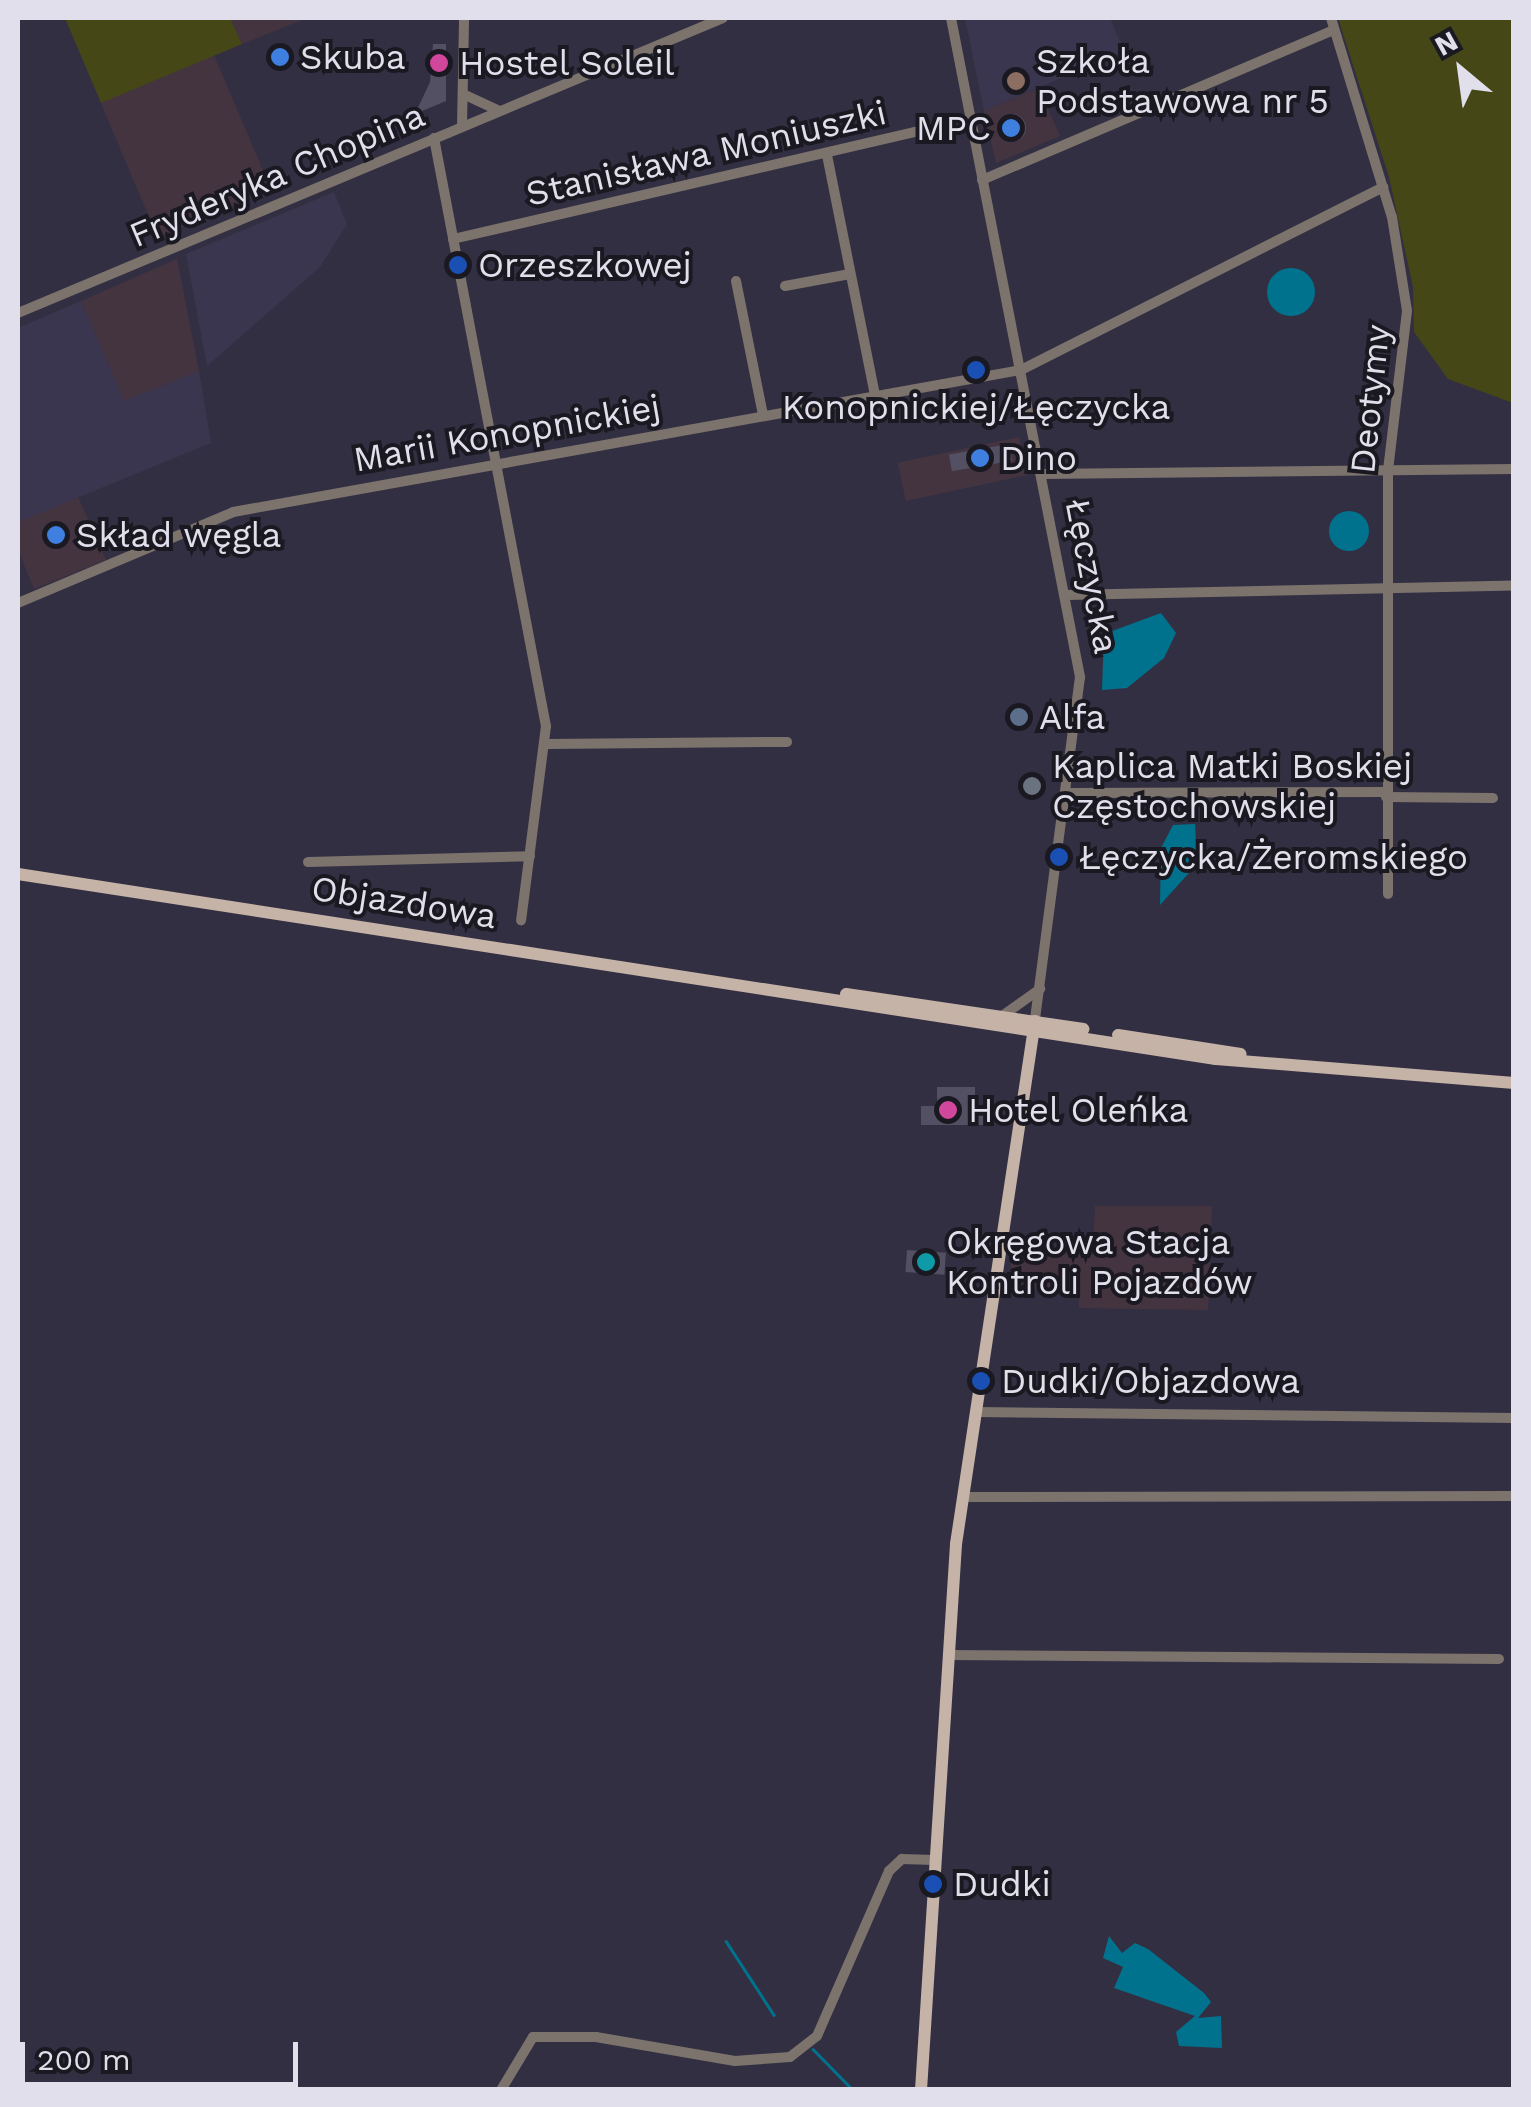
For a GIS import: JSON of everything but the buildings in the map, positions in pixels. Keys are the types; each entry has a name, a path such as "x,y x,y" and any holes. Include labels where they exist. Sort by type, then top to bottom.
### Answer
{"main road":[{"name":"Objazdowa","path":"18,874 1287,1065 1514,1083"},
{"name":"Objazdowa","path":"782,989 1002,1016 1035,1026"},
{"path":"921,2090 948,1656 964,1496 1035,1026"}],"street":[{"path":"462,126 464,18"},
{"name":"Fryderyka Chopina","path":"18,314 724,18"},
{"name":"Łęczycka","path":"951,18 1066,595 1080,688 1035,1026"},
{"path":"982,180 1333,24"},
{"name":"Deotymy","path":"1333,24 1382,187 1407,310 1388,472 1388,894"},
{"path":"464,94 502,110"},
{"name":"Stanisława Moniuszki","path":"452,239 970,120"},
{"path":"434,138 546,744 521,920"},
{"path":"827,155 875,396"},
{"name":"Marii Konopnickiej","path":"18,603 233,512 1021,370 1382,187"},
{"path":"785,286 850,274"},
{"path":"735,281 763,415"},
{"path":"1042,474 1514,469"},
{"path":"1066,595 1514,586"},
{"path":"546,744 787,742"},
{"path":"1069,793 1493,798"},
{"path":"308,862 530,856"},
{"path":"1002,1016 1040,988"},
{"path":"976,1412 1514,1418"},
{"path":"964,1496 1514,1496"},
{"path":"948,1656 1498,1659"},
{"path":"501,2090 534,2037 596,2037 734,2060 790,2058 818,2036 889,1871 902,1859 934,1860"}],"shaded area":[{"path":"65,18 230,18 242,44 101,103"},
{"path":"230,18 307,18 242,44"},
{"name":"Szkoła Podstawowa nr 5","path":"965,18 1110,18 1124,51 984,111"},
{"path":"1338,18 1513,18 1513,403 1448,379 1414,332 1413,287 1389,177"},
{"path":"214,55 271,189 158,237 101,103"},
{"path":"1039,88 1060,136 996,163 984,111"},
{"path":"334,192 347,224 320,267 207,366 186,254"},
{"path":"177,259 199,371 124,401 81,301"},
{"path":"81,301 124,401 199,371 211,443 18,522 18,328"},
{"path":"1019,437 1027,475 906,501 898,463"},
{"name":"Skład węgla","path":"78,497 106,560 34,589 18,549 18,522"},
{"path":"1095,1206 1212,1206 1208,1310 1079,1308 1079,1291 1008,1289 1012,1253 1093,1255"}],"water":[{"path":"1291,268 1308,275 1315,292 1308,309 1291,316 1274,309 1267,292 1274,275"},
{"path":"1349,511 1363,517 1369,531 1363,545 1349,551 1335,545 1329,531 1335,517"},
{"path":"1161,613 1176,633 1164,658 1127,688 1102,690 1104,634"},
{"path":"1195,824 1197,864 1160,905 1161,848 1173,825"},
{"path":"1109,1936 1122,1953 1135,1943 1148,1949 1204,1993 1211,2002 1198,2018 1221,2016 1222,2048 1179,2046 1176,2032 1195,2016 1114,1988 1123,1967 1103,1958"}],"waterway":[{"path":"726,1941 774,2015"},
{"path":"813,2049 853,2090"}],"place":[{"name":"Skuba","path":"280,57"},
{"name":"Hostel Soleil","path":"439,63"},
{"name":"Szkoła Podstawowa nr 5","path":"1016,81"},
{"name":"MPC","path":"1011,128"},
{"name":"Orzeszkowej","path":"458,265"},
{"name":"Konopnickiej/Łęczycka","path":"976,370"},
{"name":"Dino","path":"980,458"},
{"name":"Skład węgla","path":"56,535"},
{"name":"Alfa","path":"1019,717"},
{"name":"Kaplica Matki Boskiej Częstochowskiej","path":"1032,786"},
{"name":"Łęczycka/Żeromskiego","path":"1059,857"},
{"name":"Hotel Oleńka","path":"948,1110"},
{"name":"Okręgowa Stacja Kontroli Pojazdów","path":"926,1262"},
{"name":"Dudki/Objazdowa","path":"981,1381"},
{"name":"Dudki","path":"933,1884"}]}
